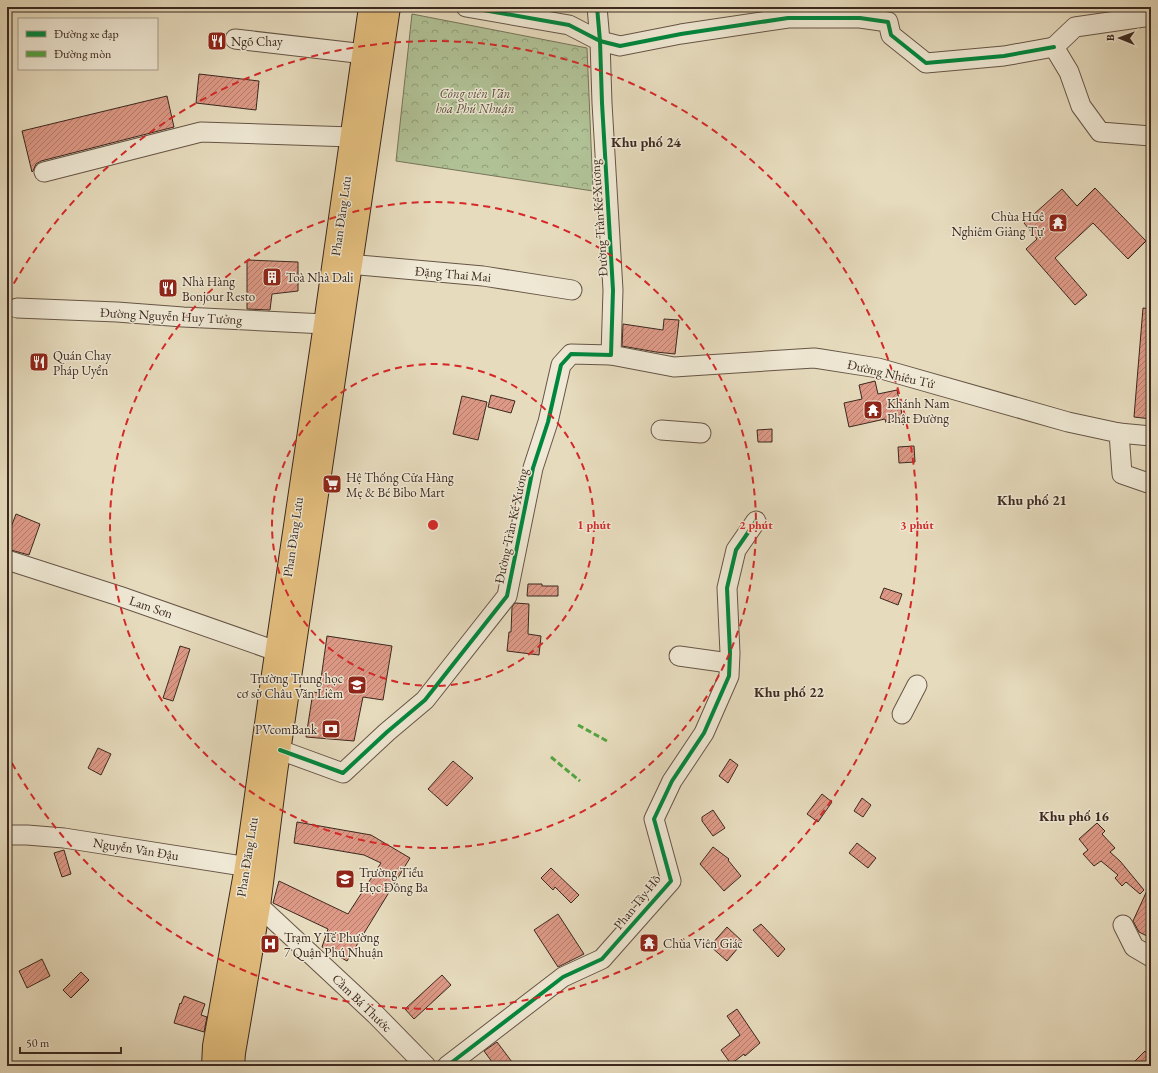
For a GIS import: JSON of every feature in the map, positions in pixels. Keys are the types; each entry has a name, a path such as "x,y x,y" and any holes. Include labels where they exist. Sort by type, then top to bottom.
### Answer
{"main road":[{"name":"Phan Đăng Lưu","path":"255,868 280,750 285,652 325,324 343,264 352,137 365,54 370,7"},
{"name":"Phan Đăng Lưu","path":"233,1066 249,905 285,652 343,264 389,7"},
{"name":"Phan Đăng Lưu","path":"213,1066 214,1046 249,905"}],"street":[{"path":"466,7 569,25 600,42 620,46 689,33 788,18 860,18 888,22 891,35 926,63 1004,56 1054,47 1075,28 1151,16"},
{"name":"Đường Trần Kế Xương","path":"280,750 343,773 387,732 425,700 507,596 533,468 548,422 561,365 571,354 611,355 614,290 602,103 598,7"},
{"path":"235,39 365,54"},
{"path":"1054,47 1069,72 1081,106 1100,132 1151,136"},
{"path":"44,172 201,132 352,137"},
{"name":"Đặng Thai Mai","path":"343,264 483,276 572,290"},
{"name":"Đường Nguyễn Huy Tưởng","path":"17,308 325,324"},
{"name":"Đường Nhiêu Tứ","path":"611,355 674,367 814,358 821,359 878,368 1068,422 1119,433 1151,436"},
{"path":"661,430 701,433"},
{"path":"1119,433 1122,474 1151,484"},
{"name":"Phan Tây Hồ","path":"447,1066 563,977 602,959 671,881 654,819 672,780 704,733 729,676 727,588 736,550 756,522"},
{"name":"Lam Sơn","path":"7,560 285,652"},
{"path":"679,656 729,663"},
{"path":"902,714 917,685"},
{"name":"Nguyễn Văn Đậu","path":"7,835 64,838 255,868"},
{"name":"Cầm Bá Thước","path":"249,905 375,1014 426,1066"},
{"path":"1123,925 1134,947 1151,957"}],"green space":[{"name":"Công viên Văn hóa Phú Nhuận","path":"412,14 587,48 593,191 396,161"}],"building":[{"path":"199,74 259,81 256,110 196,103"},
{"path":"167,96 174,127 41,161 36,164 32,172 22,131"},
{"path":"1095,188 1146,241 1128,259 1093,223 1055,258 1087,295 1075,305 1026,249 1037,239 1024,223 1062,189 1077,206"},
{"name":"Toà Nhà Dali","path":"247,260 298,262 298,291 272,294 270,310 247,309"},
{"path":"1143,308 1151,309 1151,419 1134,417"},
{"path":"664,319 679,320 675,354 622,346 623,324 663,330"},
{"path":"875,381 878,394 897,390 903,419 886,423 885,419 849,427 844,403 862,399 859,385"},
{"path":"491,395 515,401 511,413 488,407"},
{"path":"462,396 487,402 478,440 453,434"},
{"path":"772,429 772,442 758,442 757,430"},
{"path":"914,446 915,462 899,463 898,447"},
{"path":"16,514 40,524 29,555 7,549 7,538"},
{"path":"528,584 558,586 558,596 527,596"},
{"path":"884,588 902,594 898,605 880,598"},
{"path":"515,603 529,604 528,634 541,636 539,655 507,651 509,632 511,632 512,607"},
{"path":"327,636 392,646 383,700 363,697 354,741 306,737 313,692 319,693"},
{"path":"180,646 190,649 173,701 163,698"},
{"path":"98,748 111,754 101,775 88,768"},
{"path":"730,759 738,765 728,783 719,776"},
{"path":"453,761 473,778 447,806 428,789"},
{"path":"822,794 832,802 818,822 807,814"},
{"path":"862,798 871,805 863,817 854,811"},
{"path":"713,810 725,828 713,836 702,821 702,817"},
{"path":"297,822 371,835 410,858 347,961 322,947 328,929 273,903 279,881 348,914 381,863 364,855 294,843"},
{"path":"1097,823 1105,831 1102,834 1115,848 1110,852 1120,861 1144,890 1140,894 1126,882 1122,886 1115,878 1118,875 1101,861 1094,866 1083,854 1088,850 1079,839"},
{"path":"857,843 876,858 868,868 849,853"},
{"path":"713,847 729,859 728,860 741,876 724,891 700,864"},
{"path":"64,850 71,874 62,877 54,853"},
{"path":"551,868 579,895 571,903 555,887 553,890 541,878"},
{"path":"1151,882 1151,938 1139,932 1133,921"},
{"path":"558,914 584,954 558,967 534,930"},
{"path":"761,924 785,949 778,957 753,930"},
{"path":"727,927 743,942 727,961 710,946"},
{"path":"42,959 50,976 27,988 19,971"},
{"path":"81,972 89,980 71,998 63,990"},
{"path":"442,975 451,985 414,1019 405,1009"},
{"path":"184,996 205,1004 201,1015 207,1017 204,1032 174,1023 180,1003 181,1004"},
{"path":"737,1009 760,1043 745,1056 744,1054 731,1064 721,1050 740,1035 727,1016"},
{"path":"497,1042 515,1066 495,1066 484,1051"},
{"path":"1145,1051 1151,1060 1151,1066 1130,1066"}],"marked path":[{"path":"578,725 607,741"},
{"path":"551,757 580,781"}],"cycle path":[{"path":"466,7 569,25 600,41 620,46 681,34 788,18 860,18 888,22 891,35 926,63 1004,56 1054,47"},
{"path":"280,750 343,773 387,732 425,700 507,596 533,468 548,422 561,365 571,354 611,355 613,290 597,7"},
{"path":"447,1066 563,977 602,959 671,881 654,819 672,781 704,733 729,676 730,653 727,588 736,550 756,521"}],"place":[{"name":"Ngõ Chay","path":"217,41"},
{"name":"Chùa Huê Nghiêm Giảng Tự","path":"1058,223"},
{"name":"Toà Nhà Dali","path":"272,277"},
{"name":"Nhà Hàng Bonjour Resto","path":"168,288"},
{"name":"Quán Chay Pháp Uyển","path":"39,362"},
{"name":"Khánh Nam Phật Đường","path":"873,410"},
{"name":"Hệ Thống Cửa Hàng Mẹ & Bé Bibo Mart","path":"332,484"},
{"name":"Trường Trung học cơ sở Châu Văn Liêm","path":"357,685"},
{"name":"PVcomBank","path":"331,729"},
{"name":"Trường Tiểu Học Đông Ba","path":"345,879"},
{"name":"Chùa Viên Giác","path":"649,943"},
{"name":"Trạm Y Tế Phường 7 Quận Phú Nhuận","path":"270,944"}],"district":[{"name":"Khu phố 24","path":"646,142"},
{"name":"Khu phố 21","path":"1032,500"},
{"name":"Khu phố 22","path":"789,692"},
{"name":"Khu phố 16","path":"1074,816"}]}
